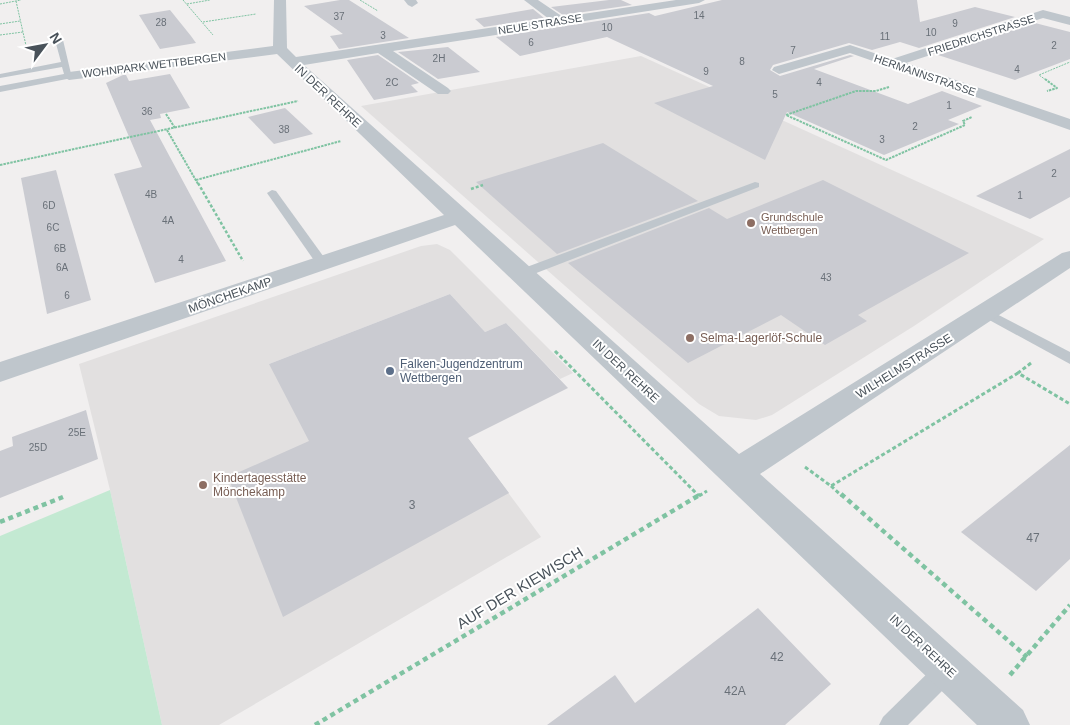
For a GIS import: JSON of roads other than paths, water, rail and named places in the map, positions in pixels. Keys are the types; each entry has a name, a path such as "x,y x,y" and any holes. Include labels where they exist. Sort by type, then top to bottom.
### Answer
{"street":[{"path":"280,0 286,56"},
{"path":"530,0 560,22"},
{"name":"NEUE STRASSE","path":"286,56 381,49 700,0"},
{"name":"FRIEDRICHSTRASSE","path":"893,63 1043,14 1070,21"},
{"name":"HERMANNSTRASSE","path":"779,70 850,48 1070,125"},
{"path":"381,49 443,91"},
{"name":"WOHNPARK WETTBERGEN","path":"67,70 286,56"},
{"name":"IN DER REHRE","path":"286,56 996,714"},
{"name":"MÖNCHEKAMP","path":"0,372 459,217"},
{"name":"WILHELMSTRASSE","path":"737,472 1070,258"}],"lane":[{"path":"0,76 67,70 59,40"},
{"name":"WOHNPARK WETTBERGEN","path":"0,89 67,70"},
{"path":"522,274 755,185"},
{"path":"272,193 322,263"},
{"path":"987,313 1070,359"},
{"path":"891,725 948,669"}],"place":[{"name":"Grundschule Wettbergen","path":"751,223"},
{"name":"Selma-Lagerlöf-Schule","path":"690,338"},
{"name":"Falken-Jugendzentrum Wettbergen","path":"390,371"},
{"name":"Kindertagesstätte Mönchekamp","path":"203,485"}]}
